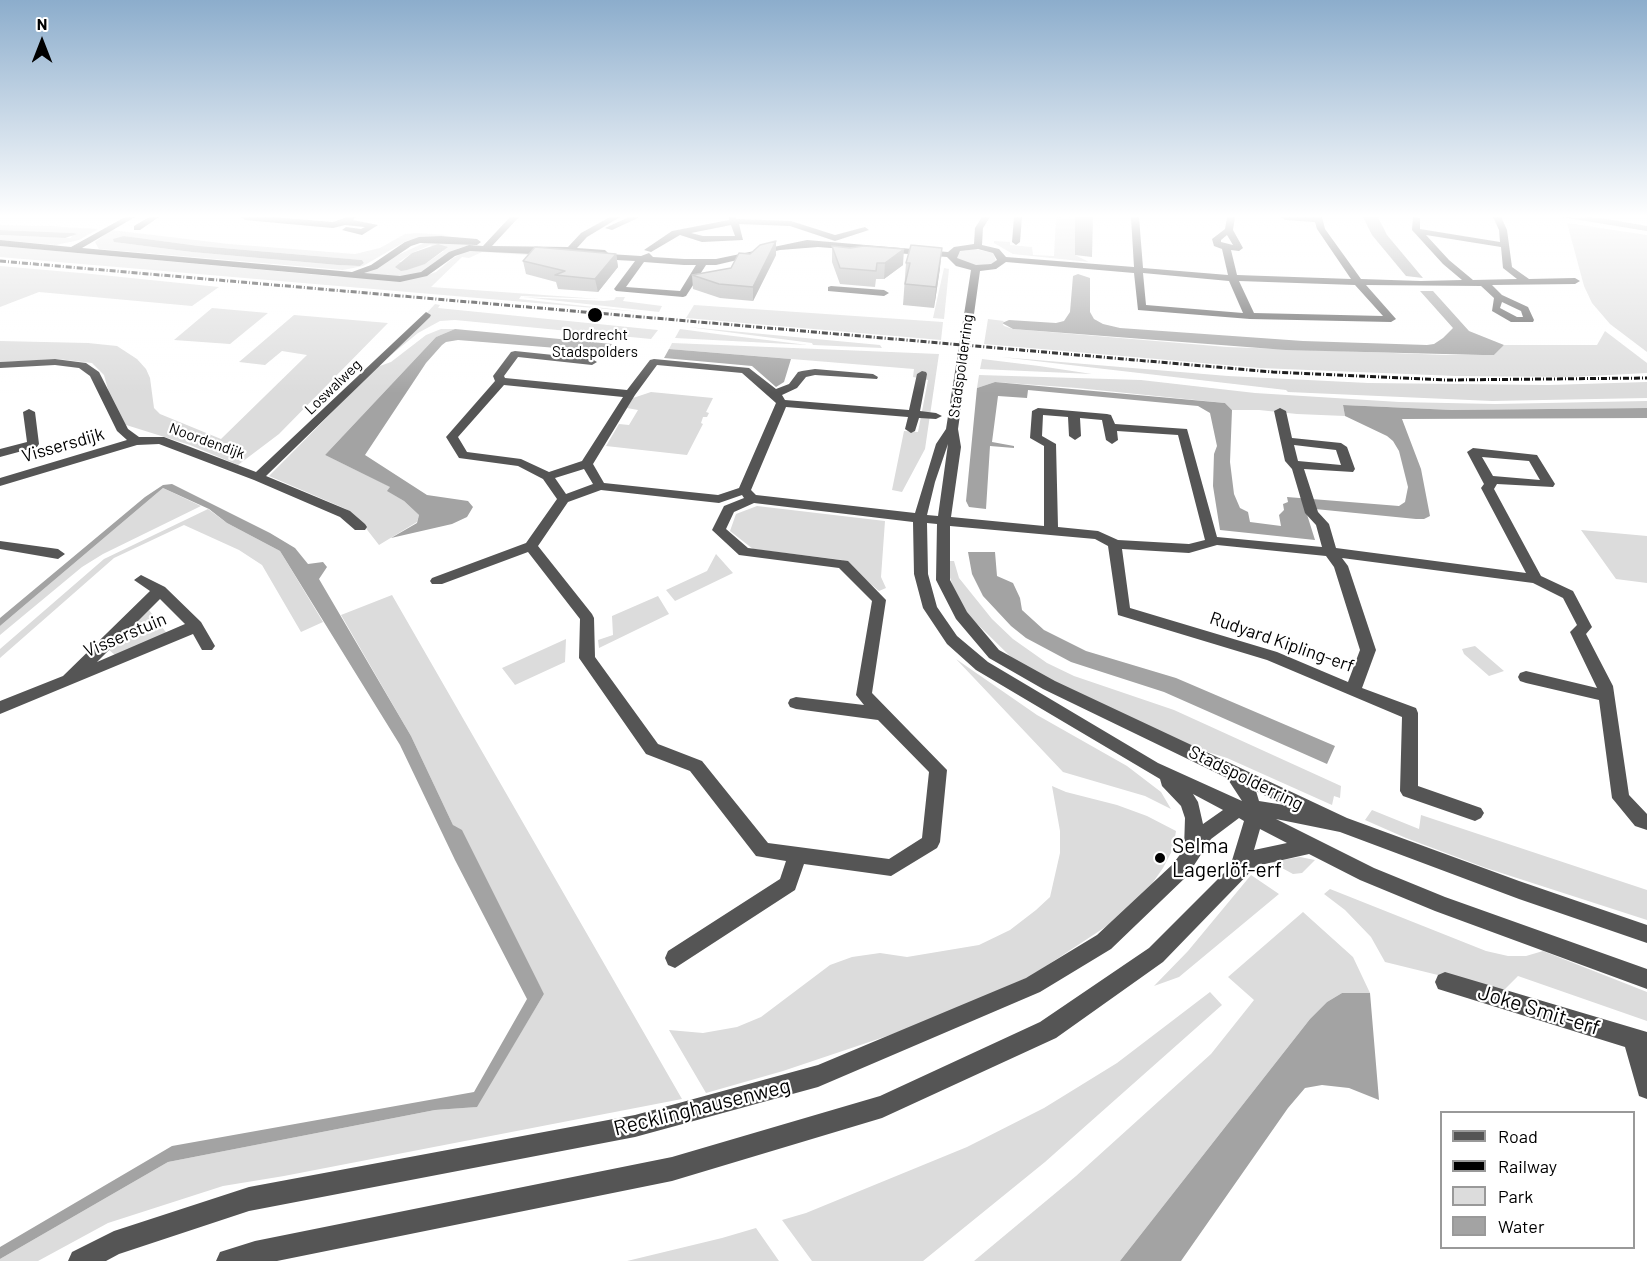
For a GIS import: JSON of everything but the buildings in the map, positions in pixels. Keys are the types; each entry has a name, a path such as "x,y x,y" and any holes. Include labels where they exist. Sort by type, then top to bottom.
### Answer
{"street":[{"path":"359,276 387,279 415,276"},
{"path":"629,276 619,289 683,294 693,276"},
{"name":"Stadspolderring","path":"975,276 952,429 955,447 944,521 943,580 961,615 994,654 1049,686 1341,824 1519,890 1647,934"},
{"path":"1140,276 1142,308 1250,316 1391,319 1353,276"},
{"path":"1204,276 1421,284 1575,281"},
{"path":"1466,276 1499,297"},
{"path":"1519,276 1527,282"},
{"path":"1233,278 1250,316"},
{"path":"831,289 884,293"},
{"name":"Loswalweg","path":"258,477 426,315"},
{"path":"501,381 498,376 515,354 592,362"},
{"path":"548,476 587,464 651,363 657,361 745,370 779,398 936,416"},
{"path":"0,365 55,362 82,365 90,369 95,374 123,431 136,441"},
{"path":"748,495 779,398 793,386 802,374 815,372 873,377"},
{"path":"911,429 922,374"},
{"path":"501,381 630,394"},
{"path":"501,381 452,437 463,455 521,463 548,476 563,499"},
{"path":"1052,529 1050,444 1036,438 1038,411 1107,417 1111,433 1183,432 1212,542"},
{"name":"Rudyard Kipling-erf","path":"1115,544 1123,611 1272,656 1353,691 1368,650 1341,566 1331,553 1322,524 1309,504 1298,468 1294,464 1280,411"},
{"name":"Vissersdijk","path":"0,453 33,444 29,412"},
{"path":"1074,414 1075,436"},
{"name":"Stadspolderring","path":"952,429 942,444 920,518 921,574 930,608 952,640 982,666 1152,768 1248,811 1309,846 1442,905 1647,979"},
{"name":"Noordendijk","path":"136,441 160,440 258,477 345,514 360,527"},
{"name":"Vissersdijk","path":"0,482 136,441"},
{"path":"1287,441 1341,447 1349,469 1294,464"},
{"path":"1489,480 1549,484 1533,458 1473,452 1491,485 1487,488 1536,579"},
{"path":"587,464 600,486"},
{"path":"437,581 531,546 563,499 600,486 724,504 748,495 944,521 1052,529 1098,535 1115,544 1189,549 1212,542 1384,557 1536,579 1568,595 1585,627 1578,632 1605,686 1621,798 1641,820 1647,822"},
{"path":"531,546 587,618 586,658 652,749 696,766 764,850 891,868 931,842 938,770 864,695 879,600 843,564 744,552 719,530 724,504"},
{"path":"0,545 58,554"},
{"name":"Visserstuin","path":"141,580 160,590 196,626 207,645"},
{"name":"Visserstuin","path":"69,680 160,590"},
{"name":"Visserstuin","path":"0,708 196,626"},
{"path":"1526,677 1606,696"},
{"path":"1353,691 1410,713 1409,791 1475,813"},
{"path":"796,702 883,714"},
{"name":"Stadspolderring","path":"1152,768 1189,802 1194,818 1193,849"},
{"path":"1232,771 1248,794 1248,811 1238,873"},
{"path":"1248,811 1341,824"},
{"name":"Recklinghausenweg","path":"81,1261 114,1243 249,1199 635,1126 728,1103 818,1076 1032,985 1104,942 1180,870 1205,833 1248,811"},
{"path":"229,1261 255,1253 672,1170 882,1107 1048,1030 1156,955 1251,859 1309,846"},
{"path":"675,958 788,884 797,855"},
{"name":"Joke Smit-erf","path":"1445,982 1640,1041 1647,1088"}],"green space":[{"path":"0,276 110,276 219,287 192,306 39,292 0,307"},
{"path":"220,276 443,276 431,287 600,299 521,296 519,299 641,312"},
{"path":"942,276 948,276 944,319 933,318"},
{"path":"1581,276 1647,276 1647,352 1610,324 1592,303"},
{"path":"523,297 604,301 625,297 623,301 662,306 659,312"},
{"path":"435,304 440,305 438,308 658,330 651,339 455,320 440,321 418,333 381,363"},
{"path":"694,305 943,322 941,340 686,318"},
{"path":"212,308 268,313 230,344 174,340"},
{"path":"294,315 388,323 279,434 238,465 190,445 123,424 110,397 104,375 92,363 58,359 0,362 0,341 117,346 137,359 146,369 150,378 154,408 160,414 221,439 307,355 282,351 265,365 239,362"},
{"path":"988,319 1004,321 1002,323 1004,326 1013,329 1227,347 1447,355 1494,355 1504,345 1597,345 1605,331 1647,363 1647,373 1571,377 1455,376 1260,368 984,344"},
{"path":"688,327 880,345 882,348 813,345 812,343"},
{"path":"441,329 455,329 436,337 325,455 391,487 388,491 404,501 419,515 417,522 379,545 361,522 346,509 269,476 377,367 391,362 426,335"},
{"path":"680,329 717,334 808,345 675,338"},
{"path":"672,343 939,354 925,449 902,492 892,490 904,431 918,432 928,380 913,377 914,369 669,349"},
{"path":"1001,357 1228,376 1368,383 1549,385 1647,382 1647,398 1492,401 1288,392"},
{"path":"982,359 1039,366 1092,374 980,369"},
{"path":"979,375 1141,380 1255,393 1399,402 1495,404 1647,401 1647,408 1452,410 1343,405 1345,416 1297,414 1232,410 1225,403 1077,388 995,382 977,388"},
{"path":"651,392 713,398 706,412 709,413 707,417 703,417 701,423 703,424 687,455 606,446 619,424 629,425 638,410 627,408 633,398"},
{"path":"163,488 201,506 103,554 82,567 0,635 0,626"},
{"path":"757,506 885,521 881,577 886,588 879,591 842,560 753,549 730,531 736,514"},
{"path":"208,509 227,523 280,551 323,622 301,632 262,565 239,550 184,525 114,558 0,658 0,649 104,559"},
{"path":"1581,530 1647,536 1647,583 1616,579"},
{"path":"716,554 733,573 675,601 666,590 707,571"},
{"path":"945,561 954,561 959,578 992,619 1013,639 1047,663 1074,676 1174,710 1341,786 1340,798 1334,796 1332,805 1227,758 1198,749 1088,699 1014,660 964,611"},
{"path":"392,595 682,1099 223,1186 108,1223 38,1261 0,1261 168,1162 435,1110 476,1107 544,994 453,825 411,736 341,615"},
{"path":"658,596 669,614 599,648 598,640 613,635 612,616"},
{"path":"149,610 168,635 116,656 108,649"},
{"path":"566,639 565,662 515,685 502,668"},
{"path":"1475,646 1504,671 1489,676 1464,654 1462,649"},
{"path":"956,659 1037,715 1127,766 1161,792 1171,809 1145,796 1063,772"},
{"path":"1052,786 1066,792 1117,805 1147,816 1176,831 1173,849 1163,868 1147,891 1125,914 1031,976 961,1007 893,1034 783,1071 706,1093 669,1030 703,1033 737,1027 761,1017 830,965 852,957 880,953 907,957 979,945 1010,930 1036,910 1050,897 1060,853 1060,831"},
{"path":"1372,810 1419,829 1421,815 1647,890 1647,920 1486,868 1406,838 1365,820"},
{"path":"1300,857 1315,860 1302,873 1293,874 1271,862"},
{"path":"1251,875 1279,894 1179,977 1154,986 1188,951"},
{"path":"1330,889 1486,951 1508,956 1526,956 1543,951 1647,992 1647,1021 1518,976 1503,991 1385,962 1371,937 1345,910 1324,894"},
{"path":"1303,912 1353,957 1370,993 1342,993 1327,1002 1310,1019 1120,1261 974,1261 1076,1176 1211,1054 1254,1000 1228,977"},
{"path":"1210,992 1222,1005 1045,1162 923,1261 812,1261 782,1220 806,1213 967,1147 1044,1108 1117,1063"},
{"path":"756,1228 779,1261 627,1261 722,1238"}],"water":[{"path":"1073,276 1090,278 1090,312 1094,319 1120,328 1303,341 1427,345 1434,344 1453,328 1420,291 1433,291 1469,331 1504,345 1494,355 1286,350 1013,329 1002,323 1009,320 1056,323 1064,321 1070,312"},
{"path":"455,329 612,344 606,352 458,340 442,345 426,363 365,455 427,495 468,501 473,507 467,517 452,524 391,538 417,523 419,515 404,501 387,491 390,487 325,455 436,337"},
{"path":"669,349 791,359 784,382 776,387 752,366 664,358"},
{"path":"995,382 1225,403 1232,410 1230,462 1234,494 1240,508 1248,512 1250,522 1281,526 1279,515 1284,510 1283,504 1288,502 1287,497 1399,506 1405,502 1408,487 1399,451 1393,441 1345,416 1343,405 1452,410 1647,408 1647,418 1402,419 1421,469 1430,516 1416,519 1305,508 1315,540 1220,530 1213,486 1214,454 1217,446 1210,413 1198,406 1028,390 1027,398 998,396 992,442 1014,446 1014,448 990,446 986,509 969,507 966,501 977,388"},
{"path":"172,484 270,533 295,548 308,564 323,562 327,567 319,579 411,736 453,825 462,830 544,994 477,1107 435,1110 168,1162 0,1259 0,1247 172,1146 474,1092 527,999 455,860 400,745 280,551 227,523 209,509 163,488 0,626 0,618 145,497 163,485"},
{"path":"968,552 995,552 997,576 1013,583 1020,598 1022,610 1044,630 1086,651 1176,678 1335,746 1327,764 1164,692 1071,662 1026,638 1011,626 983,596 972,574"},
{"path":"1342,993 1370,993 1379,1100 1349,1088 1322,1085 1305,1088 1288,1108 1181,1261 1120,1261 1310,1019 1327,1002"}],"railway":[{"path":"170,276 1273,372 1446,380 1647,378"}],"place":[{"name":"Dordrecht Stadspolders","path":"595,315"},
{"name":"Selma Lagerlöf-erf","path":"1160,858"}]}
